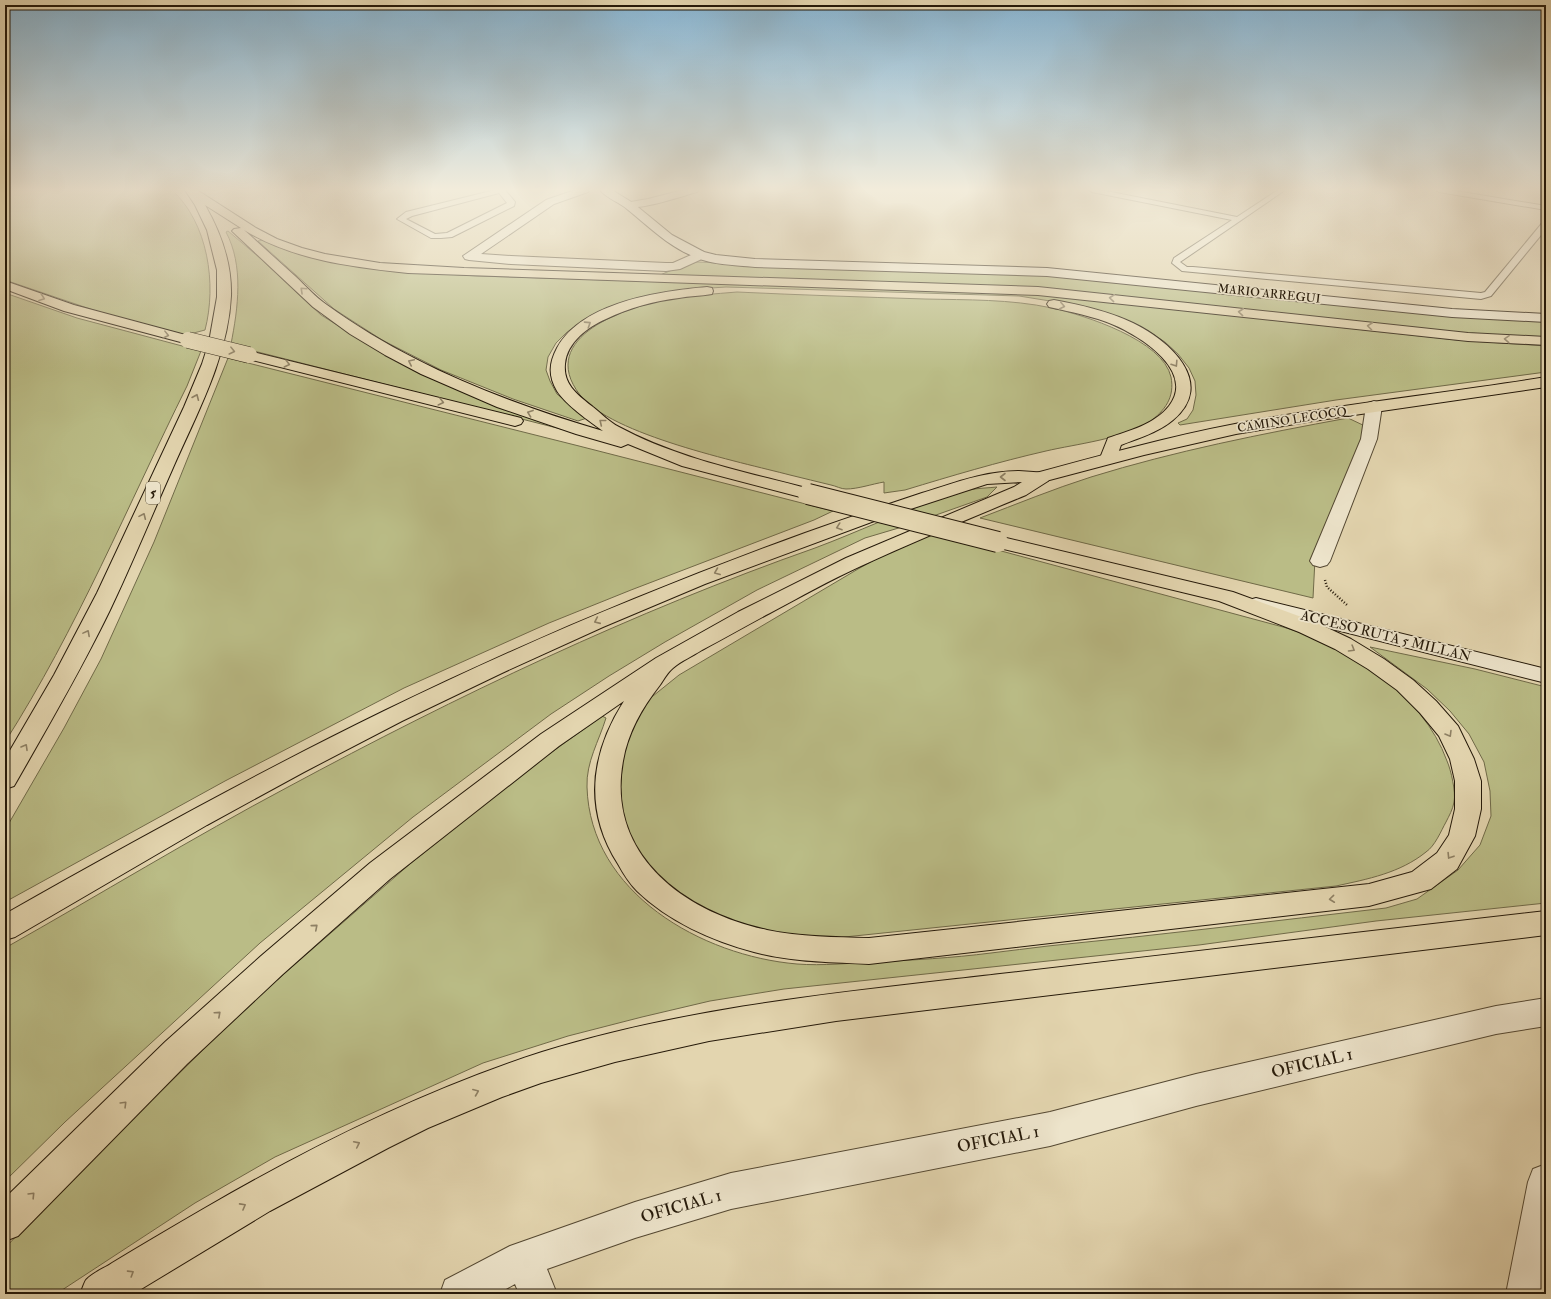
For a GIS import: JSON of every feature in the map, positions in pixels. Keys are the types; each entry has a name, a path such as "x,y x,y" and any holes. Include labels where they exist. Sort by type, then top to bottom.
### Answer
{"main road":[{"name":"5","path":"5,780 55,694 98,612 131,543 211,362 224,296 222,266 219,251"},
{"path":"261,251 320,306 395,355 484,396 547,420 688,462 808,494 998,542 1226,596 1308,627 1343,644 1376,664 1406,685 1428,707 1449,732 1462,759 1468,781 1468,809 1462,836 1447,861 1421,881 1369,895 869,951 816,950 768,943 726,930 686,912 647,884 622,851 609,819 606,787 610,761 617,737 625,718 664,663"},
{"path":"300,251 326,257 390,267 490,274 1038,291 1416,332 1468,337 1546,341"},
{"path":"5,285 69,308 188,340 628,450 688,462"},
{"path":"688,462 612,429 568,394 557,373 557,362 566,342 580,329 592,321 629,306 653,299 698,291 745,290 965,296 1030,300 1086,312 1138,331 1168,355 1174,362 1182,377 1184,385 1181,399 1176,408 1153,426 1114,442 1109,458"},
{"name":"CAMINO LECOCQ","path":"1042,477 1144,449 1235,429 1374,406 1546,382"},
{"path":"5,928 290,768 460,683 601,620 737,564 922,499 994,477 1042,477"},
{"path":"5,1223 176,1053 272,965 380,871 550,740 664,663 745,617 853,562 1020,490 1042,477"},
{"path":"99,1294 206,1227 322,1161 402,1122 488,1087 582,1056 669,1034 738,1021 836,1007 1546,923"}],"street":[{"path":"477,251 469,256 511,260 666,267 676,266 700,255"},
{"name":"MARIO ARREGUI","path":"691,251 700,255 716,259 755,263 1047,272 1452,313 1546,318"},
{"path":"1320,561 1369,439 1374,406"},
{"name":"ACCESO RUTA 5 MILLÁN","path":"1226,596 1546,676"},
{"name":"OFICIAL 1","path":"459,1294 523,1259 635,1220 731,1191 1050,1129 1196,1090 1496,1020 1546,1012"},
{"path":"1525,1294 1546,1182"},
{"path":"523,1259 538,1294"}],"lane":[{"path":"1191,251 1177,260 1176,263 1179,266 1193,270 1481,296 1488,294 1524,251"}],"path":[{"path":"1320,561 1327,587 1347,605 1354,614 1348,627"}],"green space":[{"path":"5,251 205,251 209,274 209,312 205,330 186,335 102,313 5,280"},
{"path":"233,251 251,251 321,315 363,341 561,429 231,344 236,316 238,287"},
{"path":"269,251 307,251 416,272 477,276 1025,293 1457,340 1546,346 1546,372 1336,400 1180,425 1178,423 1187,419 1193,410 1196,395 1195,381 1189,368 1178,354 1165,342 1148,331 1075,305 1019,296 726,287 695,289 586,319 567,332 556,343 548,357 546,370 557,394 587,418 578,421 513,399 441,370 382,340 334,309"},
{"path":"697,262 1041,275 1546,320 1546,338 1452,332 1098,294 660,275 684,265"},
{"path":"737,292 854,297 988,300 1036,305 1066,311 1102,323 1120,331 1154,352 1165,364 1171,377 1172,391 1168,403 1155,418 1126,433 1010,460 905,490 884,493 884,482 851,489 844,489 833,485 740,463 678,445 619,423 596,409 580,395 569,375 569,357 578,341 592,328 611,317 652,303 687,296"},
{"path":"5,293 77,318 201,351 187,386 79,611 56,655 5,742"},
{"path":"228,358 833,511 814,520 549,623 404,688 225,781 5,902 5,830 64,728 101,659 154,542"},
{"path":"1348,418 1367,427 1315,559 1313,598 980,518 1063,486 1154,459 1283,430"},
{"path":"997,487 987,497 902,527 865,538 757,590 665,642 551,714 413,817 260,943 65,1122 5,1181 5,948 252,806 416,720 547,657 680,600 831,542 910,509 969,490"},
{"path":"930,534 979,545 1283,627 1308,635 1357,660 1402,694 1420,714 1436,737 1447,761 1453,781 1454,802 1451,812 1438,838 1429,849 1416,859 1395,870 1360,881 1336,886 835,938 775,933 718,917 689,901 665,883 643,860 621,819 619,752 648,700 679,675 858,569 885,554"},
{"path":"1370,647 1475,669 1546,687 1546,903 1376,921 1199,945 784,989 710,1001 642,1017 568,1036 483,1063 275,1157 195,1203 56,1294 5,1294 5,1248 59,1191 253,1001 411,863 520,775 602,716 606,718 591,760 587,778 593,825 608,858 630,887 658,912 690,932 725,948 761,958 797,964 816,965 918,960 1175,933 1386,908 1417,899 1458,870 1480,845 1491,816 1490,791 1484,762 1469,734 1450,711 1427,689"}]}
